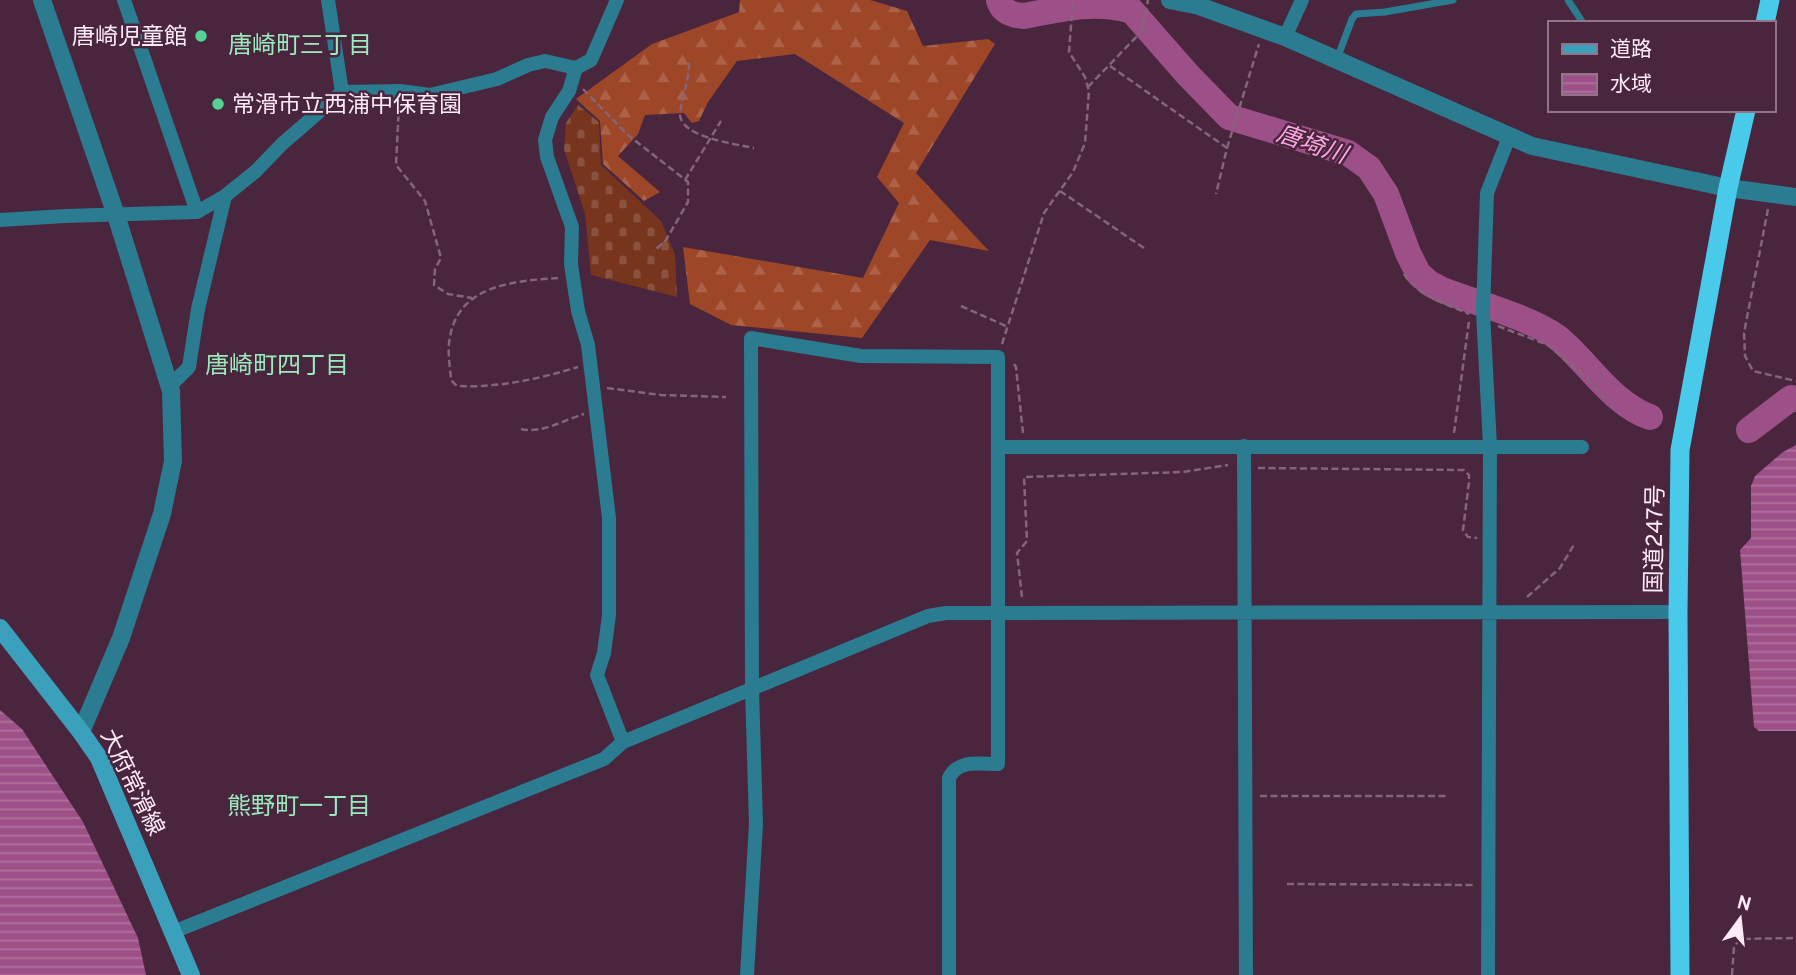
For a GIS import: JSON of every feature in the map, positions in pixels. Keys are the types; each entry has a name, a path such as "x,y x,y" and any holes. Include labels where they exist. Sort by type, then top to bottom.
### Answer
{"highway":[{"path":"1765,21 1770,0"},
{"name":"国道247号","path":"1681,975 1678,612 1681,450 1728,188 1746,112"}],"main road":[{"name":"大府常滑線","path":"0,628 99,758 191,975"}],"street":[{"path":"43,0 116,215 170,386 173,461 162,514 121,638 81,732"},
{"path":"124,0 197,212"},
{"path":"328,0 342,92"},
{"path":"0,220 197,212 225,196 256,171 282,144 342,92 400,91 430,95 497,79 528,65 545,61 576,68 591,60 617,0"},
{"path":"1170,0 1199,6 1285,37 1532,146 1728,188 1796,197"},
{"path":"1285,37 1302,0"},
{"path":"576,68 569,90 552,117 545,140 547,157 572,227 571,264 578,311 588,345 609,518 609,615 604,653 597,676 623,742"},
{"path":"1488,975 1490,446 1483,316 1487,193 1509,137"},
{"path":"170,386 189,367 198,309 225,196"},
{"path":"747,975 756,824 752,689 751,338 861,356 998,357 998,764 960,764 949,778 949,975"},
{"path":"1244,446 1246,975"},
{"path":"999,447 1582,447"},
{"path":"173,932 604,759 623,742 928,616 946,613 1024,615 1678,612"}],"lane":[{"path":"1337,60 1356,14 1452,0"},
{"path":"1569,0 1582,21"}],"path":[{"path":"1026,447 1016,367 1012,362 998,357 1044,213 1073,172 1085,143 1088,87 1085,77 1069,52 1073,0"},
{"path":"1088,87 1142,32 1148,0"},
{"path":"1216,194 1263,29"},
{"path":"689,63 689,78 680,119 689,129 710,139 754,148"},
{"path":"1110,66 1227,148"},
{"path":"400,91 396,165 425,201 431,216 441,258 435,269 434,285 448,295 472,298"},
{"path":"596,100 628,135 688,182 688,202 666,240 654,251"},
{"path":"685,180 721,121"},
{"path":"1060,191 1144,248"},
{"path":"1772,192 1744,333 1745,356 1754,371 1796,382"},
{"path":"571,264 568,273 563,277 512,282 495,287 466,303 450,337 453,384 466,387 506,384 590,363"},
{"path":"1404,274 1410,284 1428,296 1471,315 1453,446"},
{"path":"961,306 1008,327"},
{"path":"1483,316 1548,345 1609,402"},
{"path":"593,388 597,386 661,395 726,397"},
{"path":"521,429 525,431 550,427 556,422 596,411"},
{"path":"1024,615 1017,553 1027,541 1024,477 1183,472 1244,466 1464,470 1469,475 1469,482 1464,535 1490,540"},
{"path":"1514,613 1526,598 1560,568 1575,543"},
{"path":"1244,796 1449,796"},
{"path":"1287,884 1489,885"},
{"path":"1732,975 1734,947 1740,939 1796,938"}],"green space":[{"path":"740,0 870,0 907,11 923,46 988,39 995,44 916,173 989,251 930,240 862,338 731,325 690,304 683,247 863,278 899,203 877,177 904,123 795,54 737,61 708,102 699,121 692,123 684,113 645,115 638,134 618,156 660,192 644,201 603,164 600,121 576,99 652,44 739,12"},
{"path":"578,105 599,122 601,165 661,221 675,255 677,297 591,275 585,214 564,149 566,123"}],"water":[{"path":"1796,445 1796,731 1759,731 1754,727 1740,550 1751,538 1751,486 1755,476 1783,452"},
{"path":"0,710 22,729 83,822 138,938 146,975 0,975"}],"waterway":[{"name":"唐埼川","path":"999,0 1008,12 1024,16 1092,6 1132,11 1229,117 1348,153 1369,168 1386,194 1418,273 1429,283 1546,330 1568,347 1612,393 1650,417"},
{"name":"唐埼川","path":"1749,430 1791,398 1796,399"}],"place":[{"name":"唐崎児童館","path":"201,36"},
{"name":"常滑市立西浦中保育園","path":"218,104"}],"district":[{"name":"唐崎町三丁目","path":"300,45"},
{"name":"唐崎町四丁目","path":"277,365"},
{"name":"熊野町一丁目","path":"299,806"}]}
